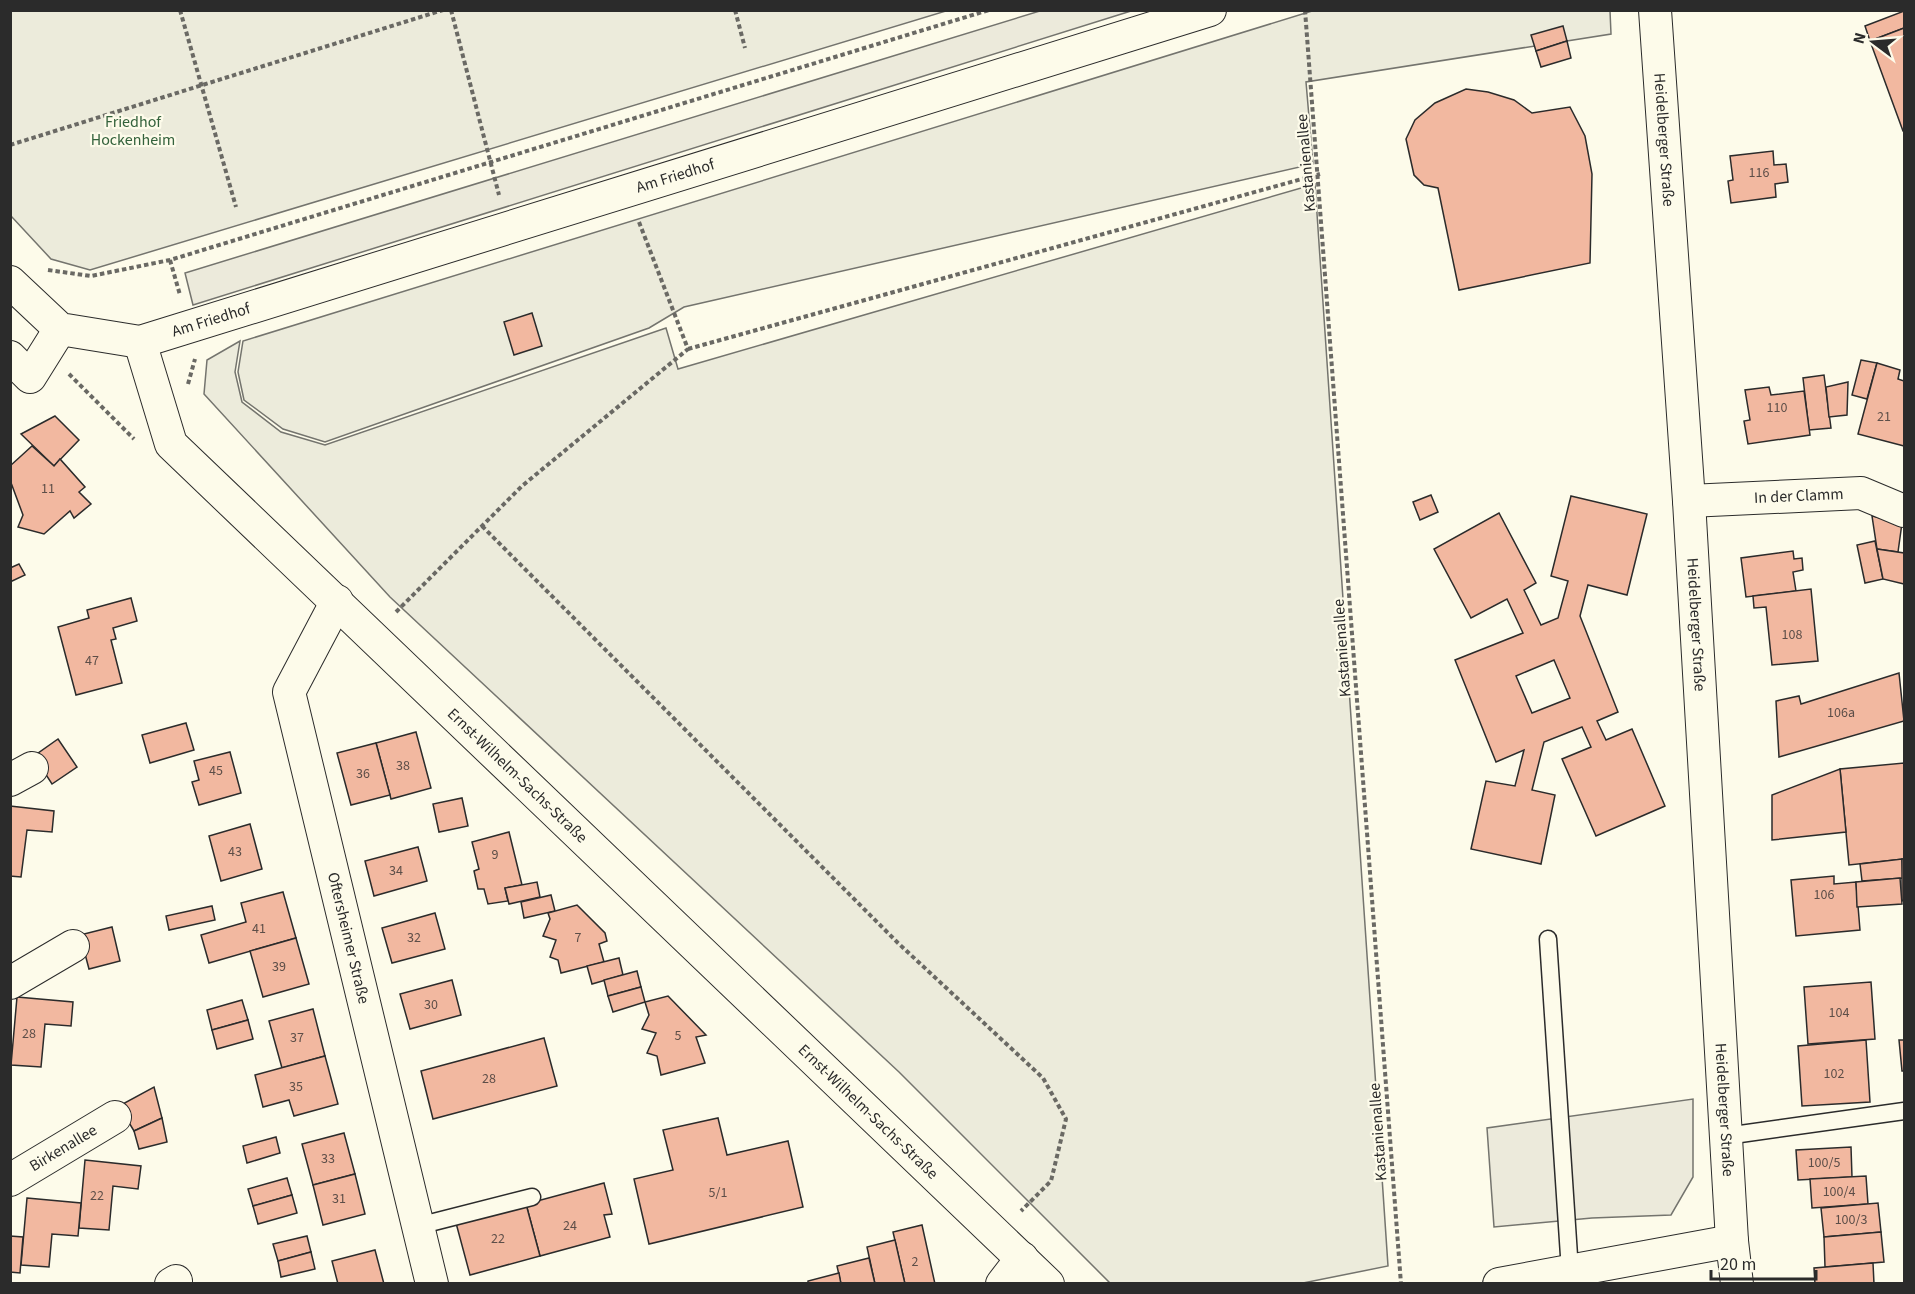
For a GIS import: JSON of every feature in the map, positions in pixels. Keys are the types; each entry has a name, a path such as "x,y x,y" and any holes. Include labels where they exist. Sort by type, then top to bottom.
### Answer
{"street":[{"name":"Am Friedhof","path":"140,342 1210,10"},
{"name":"Heidelberger Straße","path":"1655,10 1689,501 1732,1241 1737,1284"},
{"path":"10,282 60,329 140,342"},
{"path":"10,357 30,377 60,329"},
{"name":"Ernst-Wilhelm-Sachs-Straße","path":"140,342 171,444 1048,1284"},
{"name":"In der Clamm","path":"1689,501 1861,493 1905,511"},
{"name":"Oftersheimer Straße","path":"337,601 289,693 432,1284"},
{"path":"10,983 74,946"},
{"name":"Birkenallee","path":"10,1180 115,1117"},
{"path":"1499,1284 1732,1241"},
{"path":"1002,1284 1022,1258"}],"lane":[{"path":"1548,939 1570,1270"},
{"path":"1726,1136 1905,1111"},
{"path":"418,1226 532,1197"}],"path":[{"path":"180,10 236,207"},
{"path":"10,145 443,10"},
{"path":"451,10 509,228"},
{"path":"735,10 745,48"},
{"path":"44,269 91,276 170,260 989,10"},
{"name":"Kastanienallee","path":"1305,10 1320,174 1401,1284"},
{"path":"393,615 522,486 688,349 1320,174"},
{"path":"627,191 688,349"},
{"path":"60,329 54,358 61,366 146,452 171,444"},
{"path":"482,526 898,943 1043,1078 1066,1119 1051,1181 1018,1215"}],"green space":[{"name":"Friedhof Hockenheim","path":"11,10 946,11 90,270 51,259 11,216"},
{"path":"1312,11 1610,11 1611,34 1306,82 1313,164 684,307 649,328 325,442 283,429 244,400 238,372 243,341"},
{"path":"1315,184 1388,1266 1303,1283 1110,1283 899,1072 390,597 204,394 207,360 240,341 235,372 242,402 281,432 325,445 666,328 678,369"}],"shaded area":[{"path":"1043,10 1131,11 193,305 185,273"},
{"path":"1693,1099 1693,1177 1671,1215 1592,1218 1494,1227 1487,1128"}],"building":[{"path":"1904,11 1904,28 1870,41 1865,26"},
{"path":"1563,26 1567,41 1536,51 1531,35"},
{"path":"1904,28 1904,131 1903,131 1870,41"},
{"path":"1567,41 1571,58 1541,67 1536,51"},
{"path":"1466,89 1488,92 1514,100 1532,113 1570,107 1585,136 1592,174 1590,263 1459,290 1438,188 1424,185 1414,175 1406,139 1415,120 1435,103"},
{"path":"1773,151 1774,165 1786,164 1788,182 1775,184 1776,197 1731,203 1728,181 1733,180 1730,156"},
{"path":"532,313 542,346 514,355 504,322"},
{"path":"1861,360 1877,363 1867,399 1852,395"},
{"path":"1877,363 1900,370 1898,379 1904,381 1904,446 1858,434"},
{"path":"1824,375 1831,428 1809,430 1803,378"},
{"path":"1848,382 1847,415 1829,417 1826,387"},
{"path":"1769,387 1771,395 1804,391 1810,435 1748,444 1744,421 1750,420 1745,390"},
{"path":"55,416 79,440 54,466 21,434"},
{"path":"32,446 54,466 60,459 85,487 79,492 91,504 74,518 70,511 44,534 18,527 23,515 10,480 10,466"},
{"path":"1431,495 1438,512 1420,520 1413,502"},
{"path":"1571,496 1647,514 1627,595 1588,585 1580,616 1618,712 1597,721 1606,740 1632,729 1665,806 1596,836 1562,759 1591,747 1582,727 1544,742 1532,790 1555,795 1541,864 1471,849 1486,781 1515,786 1524,750 1496,762 1455,660 1523,633 1507,599 1471,618 1434,549 1499,513 1536,583 1524,590 1541,625 1558,618 1568,581 1551,576","holes":["1554,660 1570,698 1532,713 1516,676"]},
{"path":"1872,516 1902,523 1898,552 1877,549"},
{"path":"1875,541 1883,579 1865,583 1857,545"},
{"path":"1877,549 1904,553 1904,584 1883,579"},
{"path":"1793,551 1794,559 1802,558 1803,570 1793,572 1796,591 1746,597 1741,558"},
{"path":"19,564 25,575 10,582 10,568"},
{"path":"1811,589 1818,661 1772,665 1766,607 1754,608 1753,596"},
{"path":"131,598 137,621 113,628 116,639 111,640 122,683 76,695 58,627 89,618 87,610"},
{"path":"1899,673 1904,721 1779,757 1776,701 1799,696 1801,704"},
{"path":"186,723 194,750 150,763 142,735"},
{"path":"416,732 431,788 391,799 376,743"},
{"path":"58,739 77,767 52,784 34,756"},
{"path":"376,743 390,795 351,805 337,753"},
{"path":"230,752 241,793 199,805 192,782 199,780 194,761"},
{"path":"1904,763 1904,859 1849,865 1840,769"},
{"path":"1840,769 1846,832 1772,840 1772,795"},
{"path":"462,798 468,826 439,832 433,804"},
{"path":"10,806 54,811 52,832 27,830 21,877 10,876"},
{"path":"250,824 262,869 221,881 209,836"},
{"path":"509,832 522,885 505,888 508,901 488,904 484,889 478,889 474,871 479,869 472,842"},
{"path":"418,847 427,881 374,896 365,861"},
{"path":"1902,859 1903,878 1862,881 1860,864"},
{"path":"1902,859 1904,859 1904,900 1902,901"},
{"path":"1834,876 1834,884 1856,882 1860,930 1796,936 1791,880"},
{"path":"1900,878 1902,904 1857,907 1856,882"},
{"path":"537,882 540,897 509,904 505,888"},
{"path":"283,892 296,938 209,963 201,935 246,922 241,903"},
{"path":"551,895 555,911 524,918 521,902"},
{"path":"577,905 605,933 607,941 599,944 604,962 561,973 558,960 550,957 556,940 543,936 550,919 548,913"},
{"path":"212,906 215,920 169,930 166,916"},
{"path":"435,913 445,949 392,963 382,928"},
{"path":"112,927 120,961 89,969 80,935"},
{"path":"296,938 309,984 263,997 250,951"},
{"path":"619,958 623,975 592,984 587,966"},
{"path":"637,971 641,987 608,996 604,980"},
{"path":"452,980 461,1015 410,1029 400,994"},
{"path":"1871,982 1875,1039 1808,1044 1804,987"},
{"path":"641,987 645,1002 613,1012 608,996"},
{"path":"668,996 706,1035 696,1037 705,1063 661,1075 657,1056 647,1053 656,1033 642,1029 649,1015 645,1002"},
{"path":"17,997 73,1002 71,1026 45,1024 41,1067 11,1065"},
{"path":"242,1000 248,1020 212,1030 207,1010"},
{"path":"313,1009 325,1056 282,1068 269,1021"},
{"path":"248,1020 253,1039 217,1049 212,1030"},
{"path":"544,1038 557,1086 433,1119 421,1071"},
{"path":"1866,1040 1870,1102 1802,1106 1798,1046"},
{"path":"1899,1040 1904,1040 1904,1071 1902,1071"},
{"path":"325,1056 338,1104 294,1116 289,1100 263,1107 255,1075"},
{"path":"154,1087 162,1118 134,1131 119,1106"},
{"path":"162,1118 167,1142 139,1149 134,1131"},
{"path":"718,1118 727,1155 788,1141 803,1207 649,1244 634,1179 673,1170 663,1130"},
{"path":"344,1133 355,1174 313,1185 302,1144"},
{"path":"276,1137 280,1153 247,1163 243,1146"},
{"path":"1851,1147 1852,1177 1798,1180 1796,1150"},
{"path":"85,1160 141,1166 138,1189 113,1186 109,1230 79,1228"},
{"path":"355,1174 365,1214 323,1225 313,1185"},
{"path":"1866,1176 1868,1204 1812,1208 1810,1179"},
{"path":"287,1178 292,1195 253,1206 248,1189"},
{"path":"604,1183 612,1214 604,1215 610,1237 540,1256 526,1204"},
{"path":"292,1195 297,1213 258,1224 253,1206"},
{"path":"27,1198 81,1203 78,1236 52,1234 49,1267 21,1265"},
{"path":"1878,1203 1881,1232 1824,1237 1821,1208"},
{"path":"526,1204 540,1256 470,1275 456,1223"},
{"path":"922,1225 935,1284 905,1284 893,1232"},
{"path":"1881,1232 1884,1262 1825,1267 1824,1237"},
{"path":"10,1236 23,1237 20,1273 10,1272"},
{"path":"307,1236 311,1252 278,1261 273,1244"},
{"path":"895,1240 905,1284 875,1284 867,1247"},
{"path":"375,1250 384,1284 338,1284 332,1261"},
{"path":"311,1252 315,1269 281,1277 278,1261"},
{"path":"869,1258 875,1284 841,1284 837,1266"},
{"path":"1873,1263 1874,1284 1815,1284 1814,1268"},
{"path":"839,1273 841,1284 808,1284 808,1281"}]}
